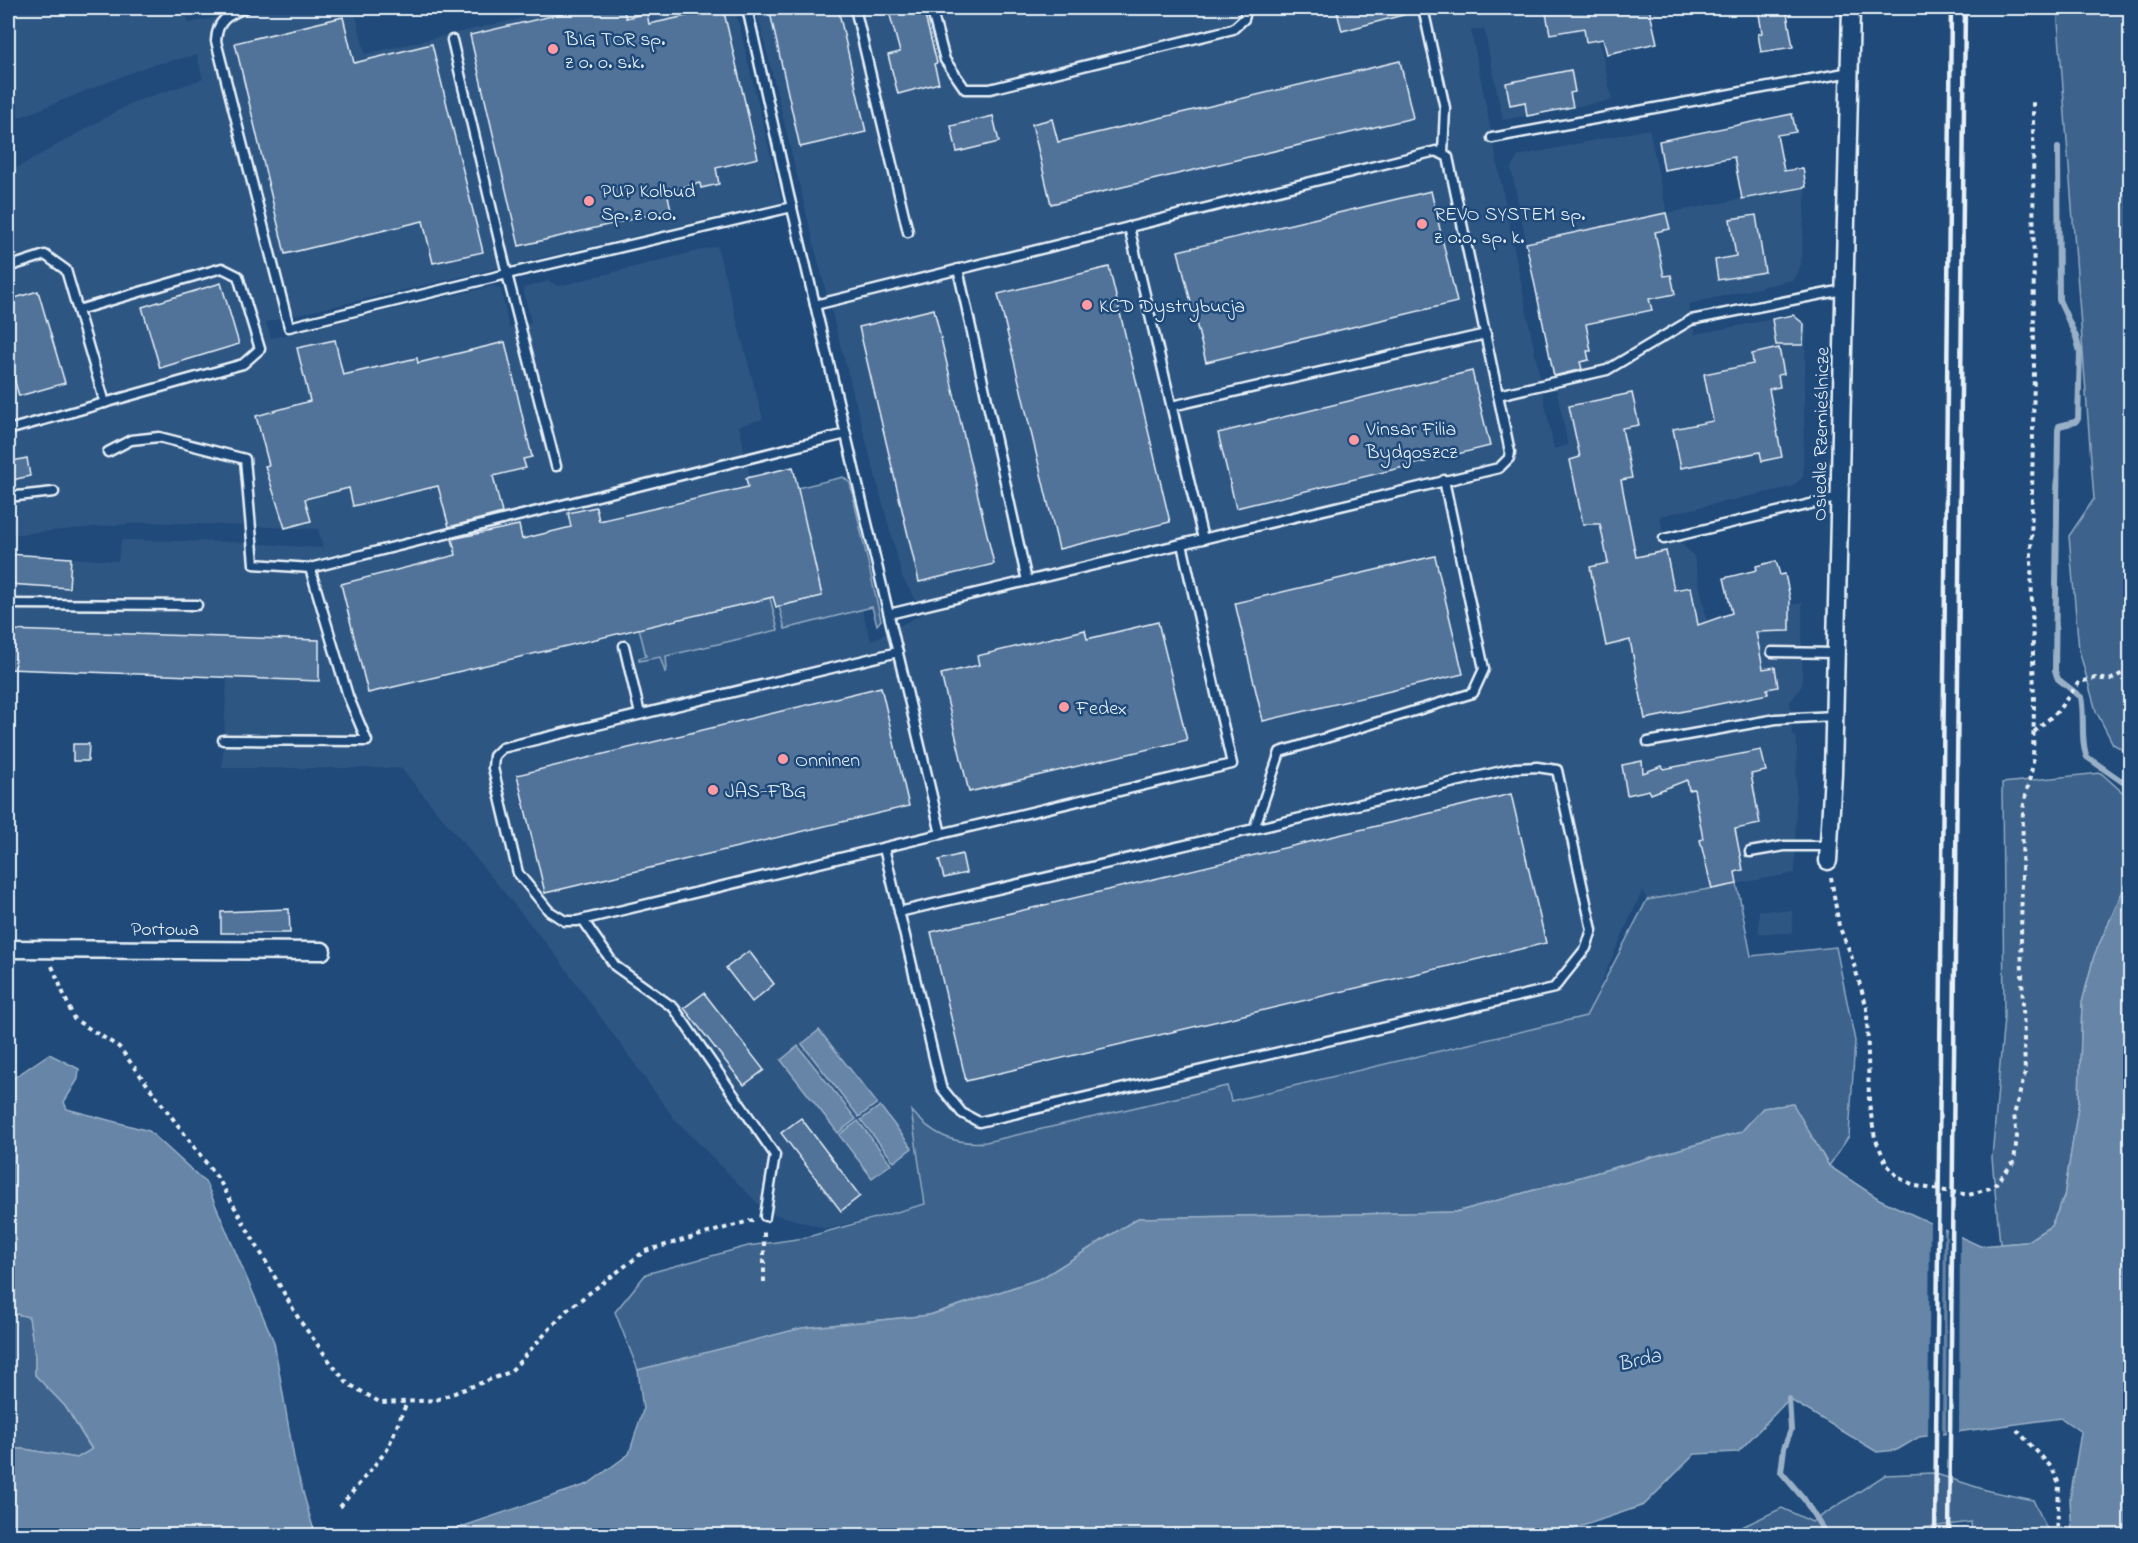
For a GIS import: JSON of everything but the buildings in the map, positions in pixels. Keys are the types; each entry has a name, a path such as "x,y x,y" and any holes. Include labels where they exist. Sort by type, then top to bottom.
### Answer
{"street":[{"name":"Osiedle Rzemieślnicze","path":"1829,854 1851,8"},
{"name":"Portowa","path":"8,949 321,951"}],"lane":[{"path":"245,8 225,16 217,30 216,41 289,327 792,207"},
{"path":"747,8 941,834"},
{"path":"855,8 908,232"},
{"path":"931,8 945,60 965,89 990,89 1233,29 1244,19 1247,8"},
{"path":"1423,8 1445,108 1443,153"},
{"path":"452,40 507,274 556,466"},
{"path":"1492,138 1850,72"},
{"path":"815,305 1436,151 1448,157 1510,452 1509,458 1499,468 889,614"},
{"path":"1129,227 1203,539"},
{"path":"8,267 45,255 66,270 105,403"},
{"path":"8,430 243,364 260,349 238,276 222,268 78,310"},
{"path":"958,269 1027,581"},
{"path":"1498,395 1607,370 1692,320 1843,290"},
{"path":"1172,406 1485,334"},
{"path":"108,452 131,440 159,437 245,459 254,564 310,568 846,434"},
{"path":"1254,829 1280,752 1473,693 1484,669 1444,480"},
{"path":"8,497 54,492"},
{"path":"1664,539 1840,497"},
{"path":"898,652 502,748 494,756 493,768 518,873 549,911 565,921 583,920 1232,764 1182,544"},
{"path":"223,740 368,741 348,696 310,568"},
{"path":"8,604 197,605"},
{"path":"624,646 640,714"},
{"path":"1772,652 1836,652"},
{"path":"1648,742 1776,719 1834,716"},
{"path":"884,848 899,912 941,1088 962,1113 979,1122 1554,988 1586,948 1592,930 1557,770 1537,767 1515,768 899,912"},
{"path":"1750,852 1784,846 1829,854"},
{"path":"583,920 615,966 674,1008 775,1155 765,1216"}],"path":[{"path":"1829,854 1839,926 1850,952 1867,1008 1869,1103 1875,1138 1887,1165 1899,1178 1916,1186 1969,1195 1993,1187 2014,1162 2017,1136 2014,1115 2025,1073 2021,940 2024,808 2033,764 2034,732 2031,556 2034,370 2033,99"},
{"path":"2034,732 2057,712 2079,682 2096,678 2110,680 2130,669"},
{"path":"45,949 74,1019 119,1047 213,1172 300,1321 347,1383 381,1403 436,1400 510,1372 567,1310 645,1251 765,1216 764,1282"},
{"path":"340,1508 387,1450 407,1402"},
{"path":"2017,1431 2052,1468 2059,1484 2057,1536"}],"shaded area":[{"path":"8,8 191,8 185,9 189,23 262,8 354,8 365,54 565,8 735,8 782,202 266,322 271,338 493,286 501,289 509,328 531,323 523,288 548,281 559,286 717,246 763,419 739,426 750,477 798,487 836,479 861,607 871,641 924,613 903,579 819,265 756,8 1681,8 1596,25 1612,100 1503,120 1484,29 1471,30 1554,449 1568,445 1511,168 1518,156 1649,129 1667,213 1806,187 1801,265 1793,280 1688,304 1695,334 1794,315 1806,323 1803,477 1792,487 1660,516 1664,538 1673,536 1694,556 1707,622 1802,603 1802,686 1790,702 1792,734 1797,738 1795,873 1647,900 1643,889 1586,1016 1230,1101 1226,1086 986,1142 957,1142 942,1137 930,1129 912,1111 925,1204 827,1229 766,1212 673,1117 555,954 401,768 222,768 227,677 8,669 8,554 118,561 121,540 232,542 323,548 318,529 150,522 8,535 8,173 133,102 203,79 197,55 148,66 8,122"},
{"path":"2057,8 2130,8 2130,754 2113,744 2096,711 2079,650 2069,536 2094,499"},
{"path":"843,477 850,483 881,620 877,625 872,607 785,629 779,606 822,596 797,488"},
{"path":"770,598 778,630 666,656 667,669 665,672 660,657 639,661 639,658 646,656 639,628"},
{"path":"2101,773 2130,799 2130,875 2094,956 2082,1003 2079,1101 2064,1197 2051,1226 2026,1242 2000,1244 1992,1158 2004,1017 2002,783"},
{"path":"1737,884 1751,956 1836,947 1855,1041 1849,1136 1829,1166 1792,1104 1763,1108 1741,1132 1456,1212 1138,1218 1042,1278 929,1315 802,1328 638,1370 615,1312 646,1274 748,1246 804,1238 925,1204 911,1110 927,1126 944,1136 964,1142 986,1142 1227,1086 1231,1101 1586,1016 1647,900"},
{"path":"1759,910 1792,911 1792,933 1759,933"},
{"path":"8,1312 29,1317 35,1356 35,1375 65,1406 92,1450 77,1458 24,1449 8,1449"},
{"path":"1933,1473 1989,1491 2033,1500 2050,1535 1972,1535 1971,1522 1913,1529 1913,1535 1725,1535 1782,1508 1812,1522 1885,1475"}],"water":[{"name":"Brda","path":"2130,875 2130,1535 2072,1535 2070,1499 2081,1432 2061,1418 1919,1437 1897,1450 1877,1452 1789,1399 1738,1452 1695,1454 1644,1505 1556,1535 360,1536 458,1528 588,1484 629,1454 643,1410 638,1370 802,1328 930,1315 1042,1278 1138,1218 1456,1212 1741,1132 1763,1108 1793,1104 1829,1166 1879,1199 1980,1246 2026,1242 2051,1226 2064,1197 2079,1101 2082,1003 2094,956"},
{"path":"819,1030 877,1103 859,1117 802,1044"},
{"path":"798,1046 856,1119 838,1133 781,1060"},
{"path":"49,1054 79,1069 78,1079 64,1102 67,1109 149,1131 206,1183 274,1342 295,1464 314,1531 326,1535 8,1535 8,1449 24,1449 77,1458 92,1449 65,1406 35,1375 35,1356 29,1317 8,1312 8,1082"},
{"path":"880,1106 912,1148 894,1162 861,1120"},
{"path":"858,1121 891,1164 872,1178 839,1135"}],"pier":[{"path":"1930,1220 1944,1226 1942,1437 1928,1439"},
{"path":"1947,1228 1960,1234 1959,1435 1946,1437"}],"waterway":[{"path":"2058,148 2059,300 2076,337 2080,352 2078,419 2059,426 2058,430 2055,671 2058,679 2081,697 2087,757 2130,787"},
{"path":"1789,1399 1791,1430 1784,1448 1781,1472 1804,1499 1827,1536"}],"railway":[{"path":"1935,1536 1951,8"},
{"path":"1949,1536 1965,8"}],"place":[{"name":"BIG TOR sp. z o. o. s.k.","path":"553,49"},
{"name":"PUP Kolbud Sp. z o.o.","path":"589,201"},
{"name":"REVO SYSTEM sp. z o.o. sp. k.","path":"1422,224"},
{"name":"KCD Dystrybucja","path":"1087,305"},
{"name":"Vinsar Filia Bydgoszcz","path":"1354,440"},
{"name":"Fedex","path":"1064,707"},
{"name":"Onninen","path":"783,759"},
{"name":"JAS-FBG","path":"713,790"}]}
